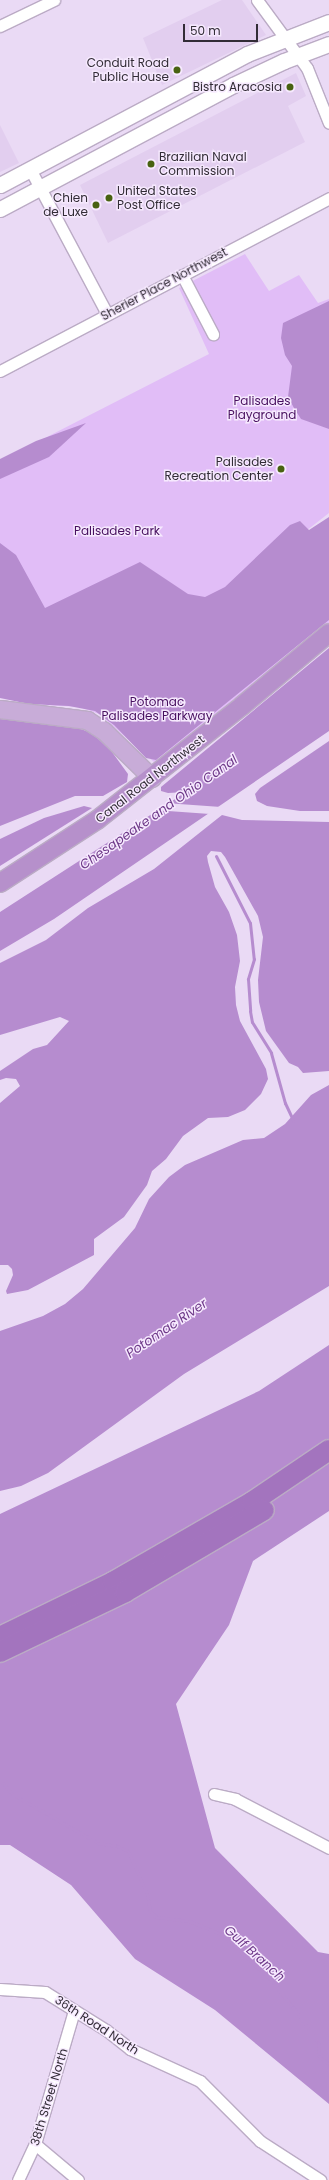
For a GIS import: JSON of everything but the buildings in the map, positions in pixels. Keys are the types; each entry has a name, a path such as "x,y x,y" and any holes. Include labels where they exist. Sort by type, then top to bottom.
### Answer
{"highway":[{"name":"Canal Road Northwest","path":"0,883 83,830 152,778 329,633"},
{"path":"0,1652 11,1636 113,1582 252,1502 329,1450"},
{"path":"11,1636 132,1588 234,1529 329,1466"}],"main road":[{"path":"0,185 247,54 329,22"},
{"path":"0,209 233,85 329,44"},
{"path":"0,708 87,720 104,731 152,778"}],"street":[{"path":"0,26 54,0"},
{"path":"257,0 307,68 329,123"},
{"path":"30,169 107,314"},
{"name":"Sherier Place Northwest","path":"0,371 329,198"},
{"path":"182,275 213,334"},
{"path":"214,1794 235,1799 329,1848"},
{"name":"36th Road North","path":"0,1989 45,1992 106,2030 130,2049 200,2081 260,2141 320,2180"},
{"name":"38th Street North","path":"18,2180 35,2144 74,2011"},
{"path":"35,2144 78,2180"}],"shaded area":[{"path":"222,0 242,0 266,35 162,85 143,38"},
{"path":"296,73 306,96 288,106 305,142 108,243 80,185"},
{"path":"0,125 19,163 0,172"},
{"path":"329,301 329,429 301,419 288,397 292,366 285,355 281,338 283,323"},
{"path":"86,423 49,457 0,479 0,459 36,441"},
{"path":"329,517 329,620 156,760 146,758 114,725 95,711 69,706 29,704 0,698 0,543 16,555 45,608 140,562 188,594 205,597 225,587 290,525 300,521 309,530"},
{"path":"329,648 329,731 54,919 0,951 0,912 186,792 168,793 161,791 161,787"},
{"path":"0,718 75,727 92,733 112,752 128,774 127,782 103,796 75,796 0,826"},
{"path":"329,741 329,811 300,811 267,806 257,801 255,794 260,788"},
{"path":"84,806 92,808 0,866 0,839 44,818"},
{"path":"222,815 242,820 329,822 329,1071 303,1073 298,1067 289,1063 266,1031 259,1002 258,980 263,937 258,916 225,857 221,852 211,851 207,856 215,887 229,912 237,935 240,961 235,987 236,1005 240,1021 266,1069 268,1079 261,1094 245,1110 228,1117 208,1118 183,1136 166,1159 152,1171 147,1185 124,1217 94,1239 94,1255 28,1290 7,1294 6,1291 13,1275 12,1269 8,1265 0,1265 0,1103 20,1086 16,1079 6,1078 0,1080 0,1071 33,1049 47,1045 69,1021 60,1017 0,1035 0,963 46,940 88,908 154,869"},
{"path":"329,1085 329,1286 184,1374 48,1473 21,1486 0,1491 0,1331 43,1316 65,1304 83,1289 135,1228 149,1199 169,1177 185,1165 243,1140 264,1138 285,1124 311,1095"},
{"path":"329,1345 329,1511 253,1561 229,1625 176,1704 215,1848 318,1952 329,1954 329,2104 215,2010 135,1959 71,1885 10,1845 0,1845 0,1514 259,1391"}],"green space":[{"name":"Palisades Park","path":"245,254 269,291 299,275 318,303 329,299 329,513 174,634 329,537 329,626 209,719 184,743 154,762 99,714 80,707 47,705 0,667 0,461 209,354 179,288"}],"pier":[{"path":"165,803 221,807 210,814 154,810"}],"waterway":[{"path":"216,856 250,923 254,959 248,979 252,1022 271,1053 285,1103 293,1120"},
{"name":"Gulf Branch","path":"0,1780 12,1794 98,1843 117,1846 128,1851 147,1894 150,1911 156,1917 189,1921 221,1934 270,1979 293,2007 318,2042 319,2056 329,2064"}],"place":[{"name":"Conduit Road Public House","path":"177,70"},
{"name":"Bistro Aracosia","path":"290,87"},
{"name":"Brazilian Naval Commission","path":"151,164"},
{"name":"United States Post Office","path":"109,198"},
{"name":"Chien de Luxe","path":"96,205"},
{"name":"Palisades Recreation Center","path":"281,469"}],"park label":[{"name":"Palisades Playground","path":"262,408"},
{"name":"Potomac Palisades Parkway","path":"157,709"}],"water label":[{"name":"Chesapeake and Ohio Canal","path":"159,813"},
{"name":"Potomac River","path":"167,1329"}]}
